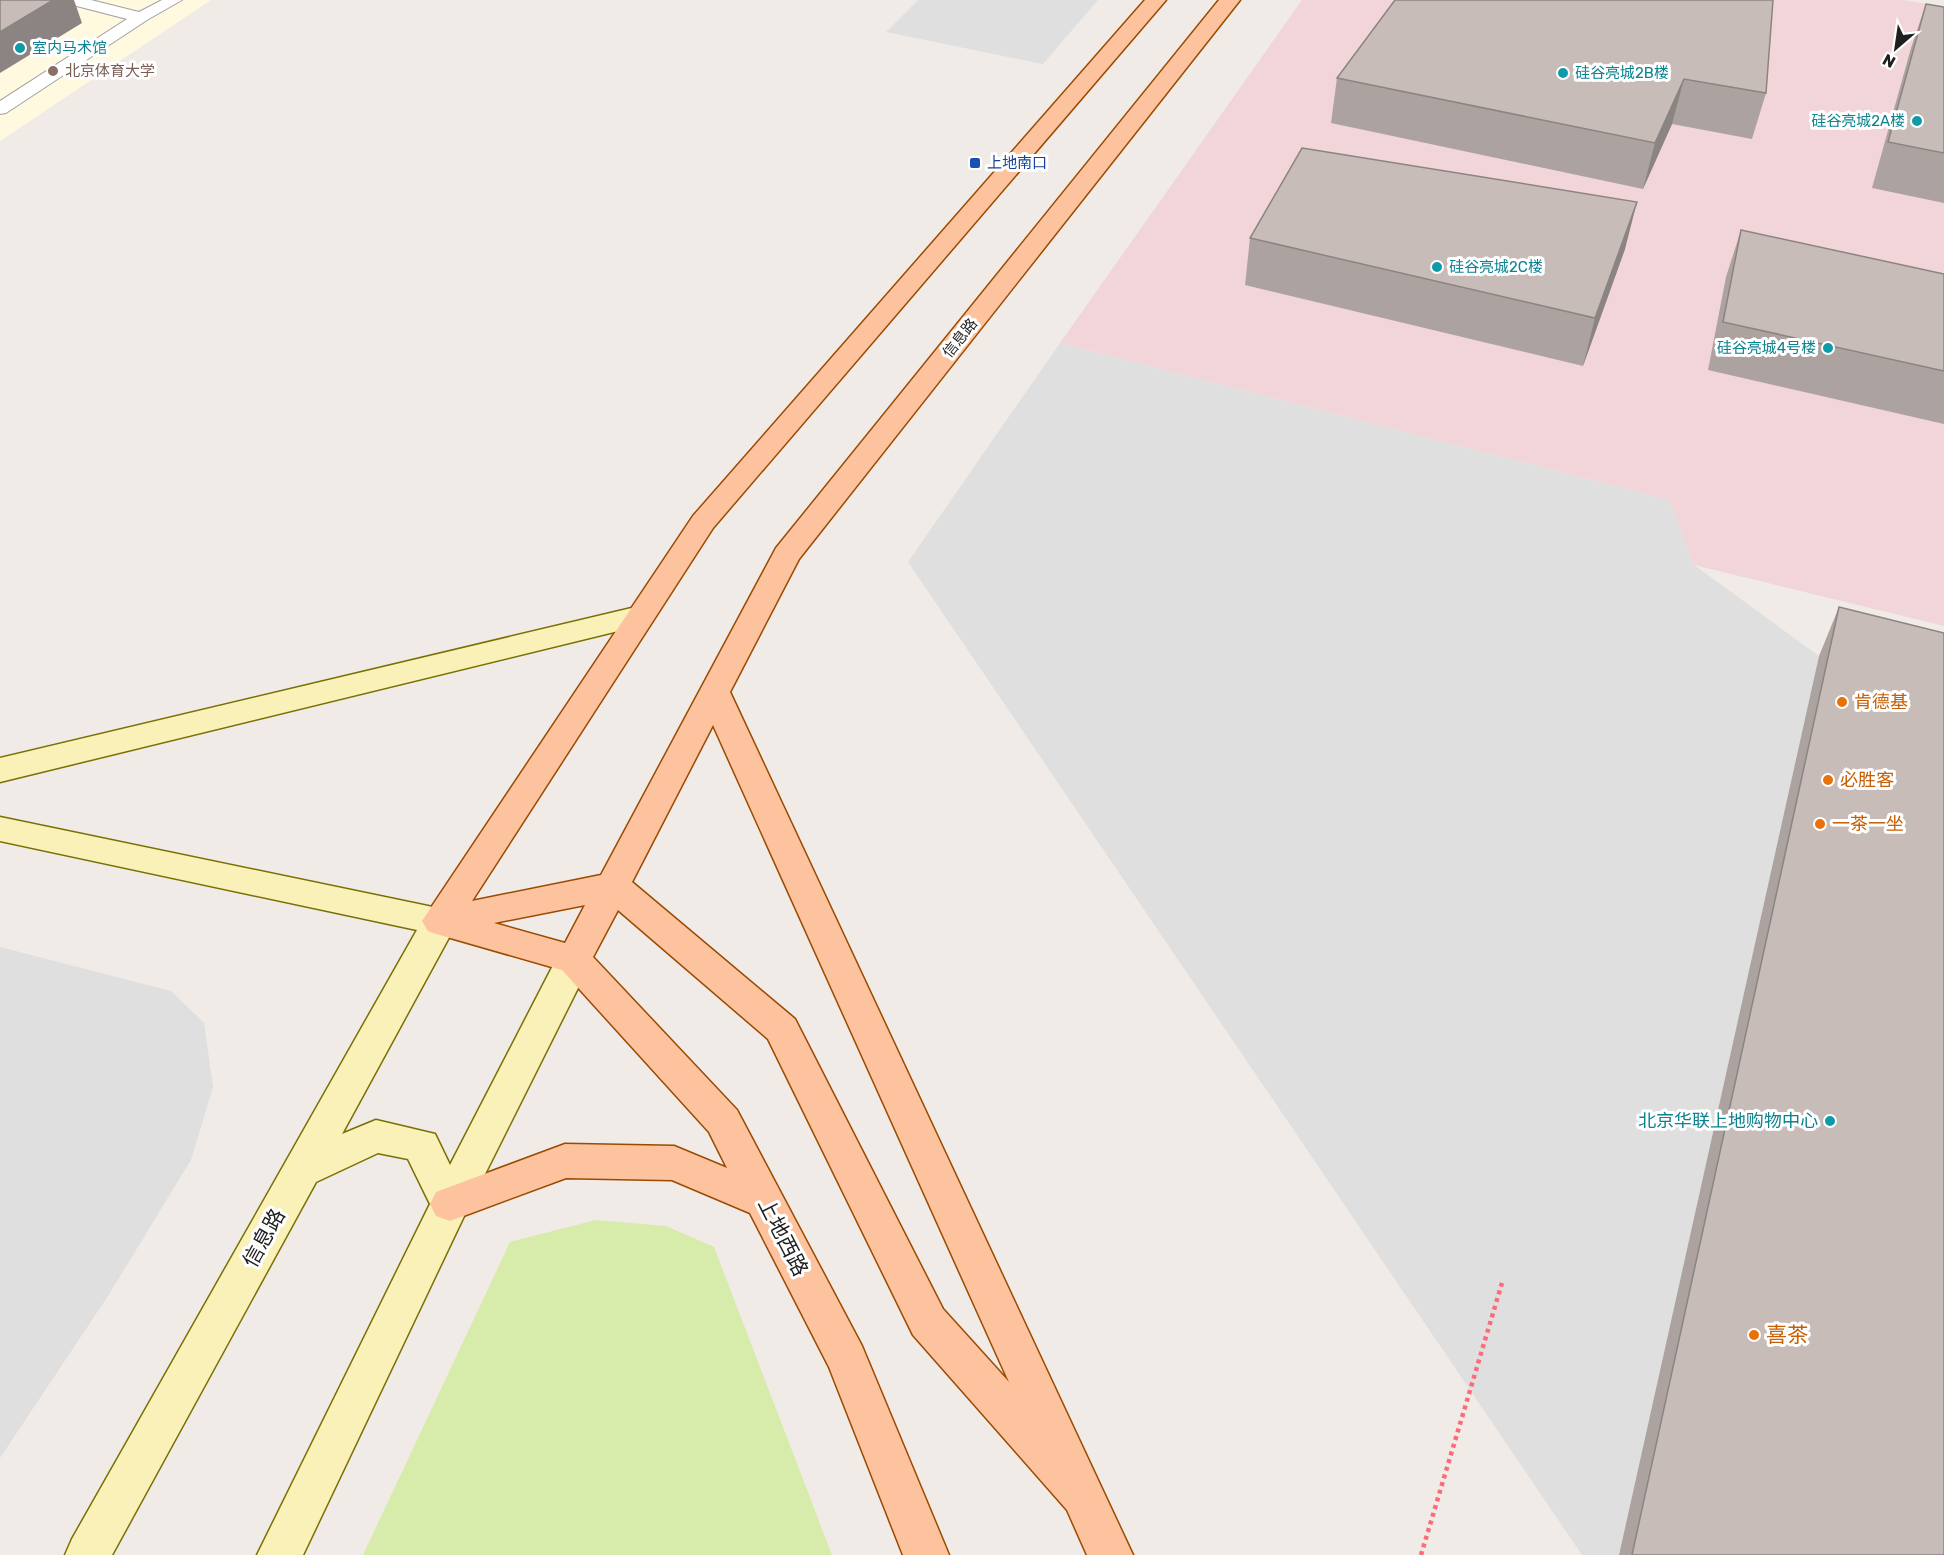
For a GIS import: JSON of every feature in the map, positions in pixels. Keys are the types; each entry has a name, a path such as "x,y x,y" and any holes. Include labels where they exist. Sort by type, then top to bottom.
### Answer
{"main road":[{"path":"440,921 703,522 1156,0"},
{"name":"信息路","path":"574,960 786,555 1230,0"},
{"path":"0,770 640,616"},
{"path":"714,691 1110,1555"},
{"path":"0,829 440,921 574,960 450,1204 280,1555"},
{"path":"440,921 613,886 782,1029 928,1322 1082,1495"},
{"name":"信息路","path":"88,1555 440,921"},
{"name":"上地西路","path":"574,960 723,1121 847,1359 926,1555"},
{"path":"302,1170 376,1136 421,1146 450,1204"},
{"path":"450,1204 565,1161 674,1163 765,1201"}],"lane":[{"path":"71,0 141,17"},
{"path":"0,109 141,17 174,0"}],"path":[{"path":"1421,1555 1502,1283"}],"shaded area":[{"name":"北京体育大学","path":"0,0 211,0 0,141"},
{"path":"918,0 1098,0 1043,64 886,32"},
{"path":"1302,0 1903,0 1944,7 1944,626 1694,565 1669,500 1060,343"},
{"path":"1060,343 1669,500 1694,565 1819,656 1619,1555 1582,1555 908,562"},
{"path":"0,947 171,991 204,1023 213,1087 191,1160 108,1296 0,1458"}],"green space":[{"path":"596,1220 666,1226 714,1247 832,1555 363,1555 510,1242"}],"building":[{"path":"0,0 53,0 0,32"},
{"name":"硅谷亮城2B楼","path":"1395,0 1773,0 1766,93 1684,79 1655,143 1337,78"},
{"path":"1926,4 1944,7 1944,153 1888,142"},
{"path":"1302,148 1637,202 1595,318 1250,238"},
{"path":"1741,230 1944,274 1944,371 1723,322"},
{"name":"北京华联上地购物中心","path":"1839,607 1944,633 1944,1555 1632,1555"}],"place":[{"name":"室内马术馆","path":"20,48"},
{"name":"北京体育大学","path":"53,71"},
{"name":"硅谷亮城2B楼","path":"1563,73"},
{"name":"硅谷亮城2A楼","path":"1917,121"},
{"name":"上地南口","path":"975,163"},
{"name":"硅谷亮城2C楼","path":"1437,267"},
{"name":"硅谷亮城4号楼","path":"1828,348"},
{"name":"肯德基","path":"1842,702"},
{"name":"必胜客","path":"1828,780"},
{"name":"一茶一坐","path":"1820,824"},
{"name":"北京华联上地购物中心","path":"1830,1121"},
{"name":"喜茶","path":"1754,1335"}]}
